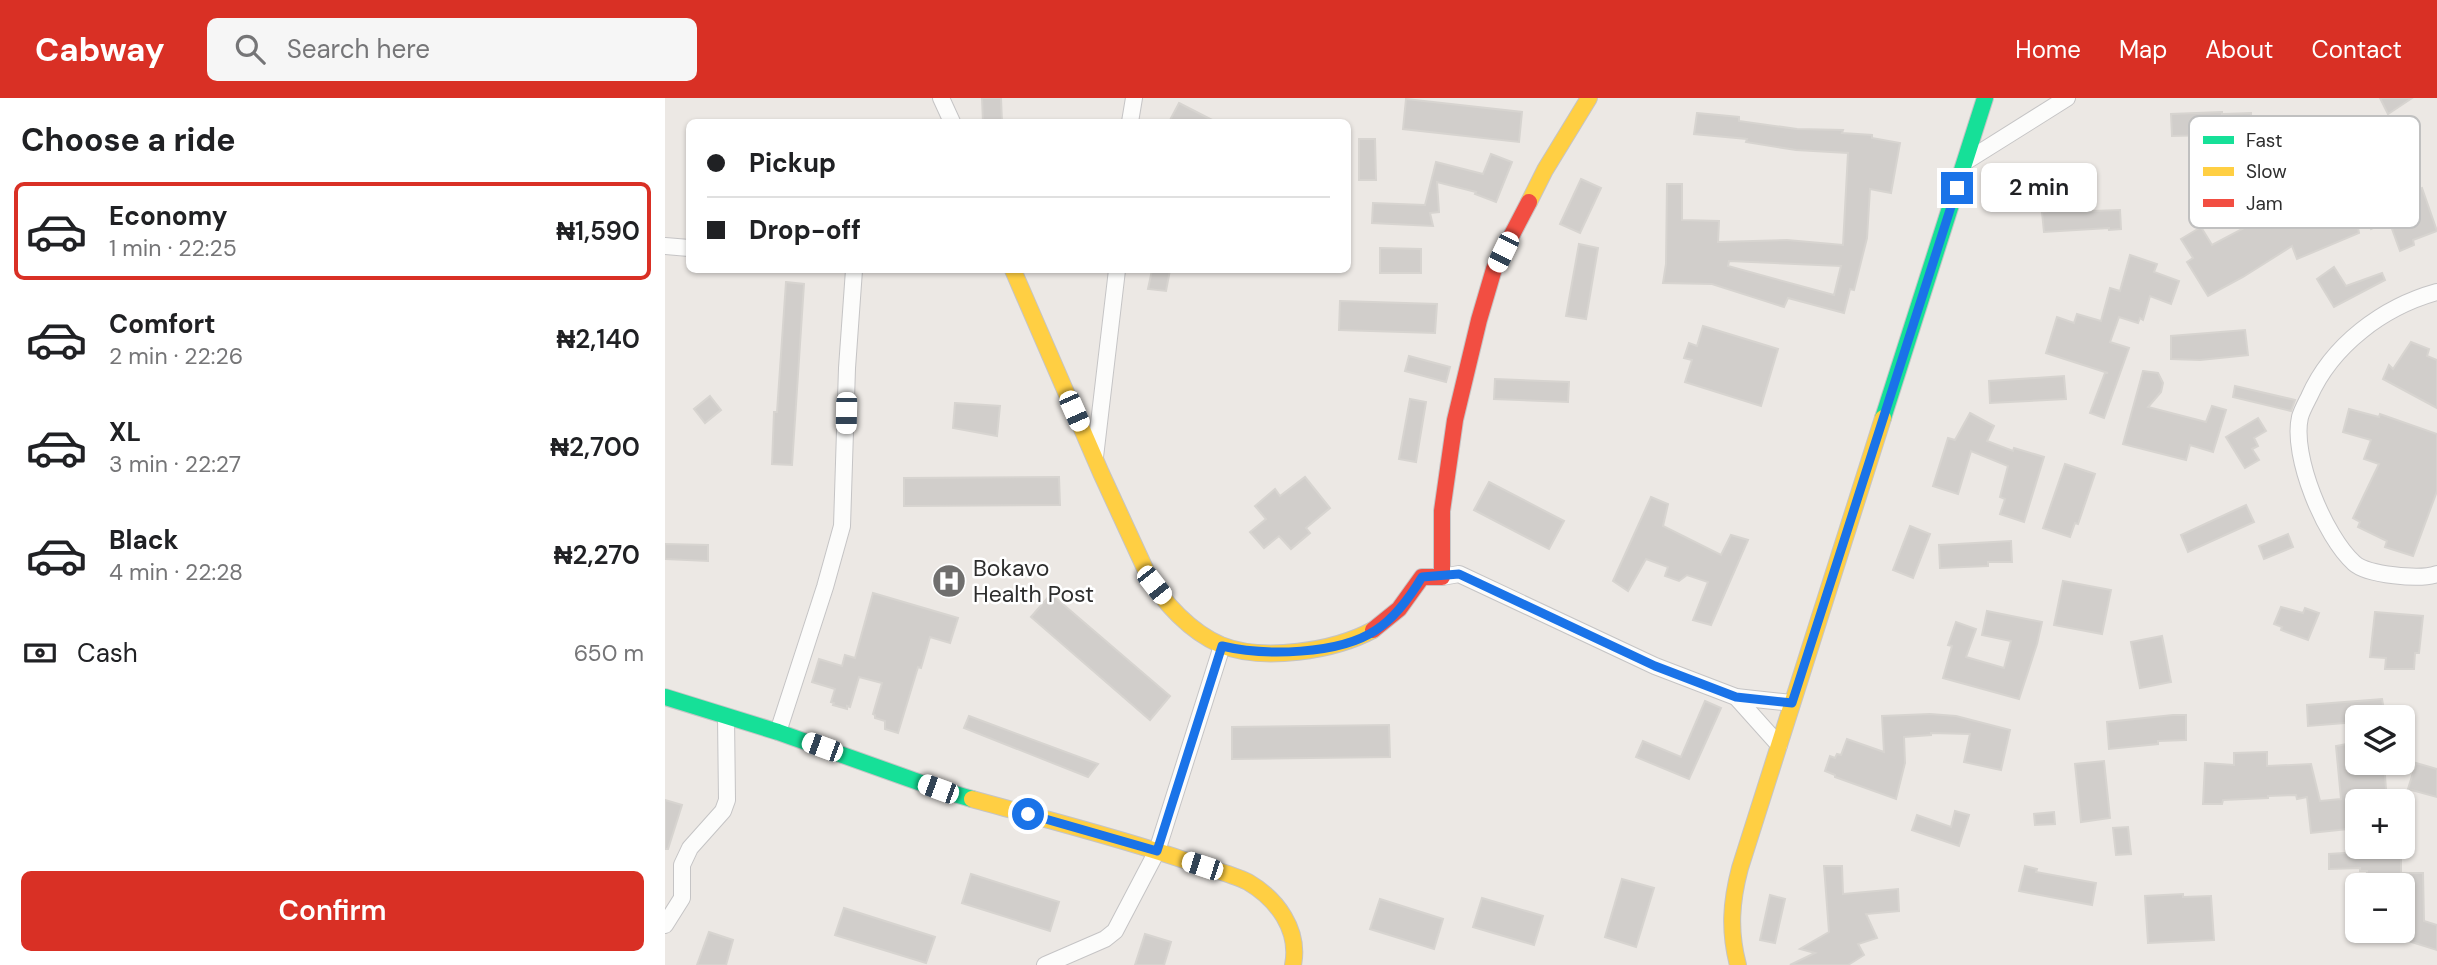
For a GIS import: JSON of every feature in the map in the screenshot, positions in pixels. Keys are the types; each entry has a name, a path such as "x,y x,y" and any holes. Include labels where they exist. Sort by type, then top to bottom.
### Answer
{"street":[{"path":"941,98 951,119"},
{"path":"1130,119 1134,98"},
{"path":"1442,577 1442,511 1455,420 1494,269 1545,170 1589,98"},
{"path":"1738,965 1730,933 1733,892 1985,98"},
{"path":"1965,162 2067,98"},
{"path":"665,246 686,248"},
{"path":"778,732 842,526 847,368 854,273"},
{"path":"1014,273 1095,459 1154,585 1187,622 1222,646 1240,650 1298,652 1355,641 1389,620 1408,600 1422,577 1459,574 1655,666 1736,697 1792,703"},
{"path":"1095,459 1117,273"},
{"path":"2437,292 2390,311 2345,343 2317,379 2300,416 2298,445 2305,475 2317,505 2333,535 2355,565 2395,577 2437,574"},
{"path":"1045,965 1105,939 1115,930 1157,851 1222,646"},
{"path":"665,697 778,732 938,789 1157,851 1247,882 1268,897 1284,915 1292,932 1295,955 1293,965"},
{"path":"1736,697 1779,745"},
{"path":"665,925 682,898 683,865 686,856 723,811 727,800 726,717"},
{"path":"665,902 682,898"}],"building":[{"path":"982,98 1001,98 1002,119 983,119"},
{"path":"2380,98 2412,98 2388,114"},
{"path":"1406,99 1522,112 1519,142 1403,129"},
{"path":"1179,103 1210,119 1171,119"},
{"path":"2222,112 2251,113 2251,116 2189,116 2189,136 2172,136 2171,114"},
{"path":"1697,113 1739,117 1739,121 1797,129 1843,130 1842,133 1872,135 1872,138 1900,143 1891,193 1870,189 1867,238 1854,290 1850,289 1844,313 1788,298 1784,307 1712,284 1663,283 1666,264 1667,184 1682,184 1682,220 1719,221 1718,242 1787,240 1843,245 1848,153 1796,150 1746,142 1747,139 1694,134","holes":["1729,261 1841,266 1834,295 1728,266"]},
{"path":"1359,139 1375,139 1376,180 1359,180"},
{"path":"1491,154 1512,162 1496,202 1475,194 1476,192 1437,182 1439,212 1430,213 1433,226 1372,223 1373,203 1425,205 1436,162 1483,174"},
{"path":"1581,179 1601,188 1580,233 1560,224"},
{"path":"2422,188 2437,231 2413,240 2414,245 2400,251 2392,229 2420,228"},
{"path":"2079,201 2080,209 2120,210 2121,229 2044,232 2042,212 2066,209 2065,203"},
{"path":"2202,228 2212,245 2244,228 2358,228 2359,233 2297,259 2292,246 2208,296 2187,262 2193,258 2181,239"},
{"path":"1579,244 1598,248 1586,319 1566,316"},
{"path":"1380,248 1421,249 1421,273 1380,273"},
{"path":"2130,255 2157,264 2154,272 2179,281 2171,304 2150,296 2143,320 2140,318 2138,323 2119,317 2110,342 2129,348 2104,418 2090,413 2105,373 2108,373 2046,353 2057,317 2074,323 2077,314 2101,321 2110,288 2120,291"},
{"path":"2334,267 2346,286 2382,273 2385,280 2334,307 2317,279"},
{"path":"1151,273 1169,273 1166,291 1148,289"},
{"path":"786,282 804,284 792,465 772,464"},
{"path":"1340,301 1437,304 1435,333 1339,330"},
{"path":"1703,326 1778,349 1761,406 1685,382 1692,360 1684,358 1689,343 1697,346"},
{"path":"2245,330 2248,355 2200,360 2171,359 2171,336"},
{"path":"2411,342 2429,349 2427,356 2437,360 2437,408 2383,379 2389,365 2393,369"},
{"path":"1409,356 1450,367 1446,382 1405,371"},
{"path":"2143,371 2158,373 2163,383 2161,392 2148,407 2206,422 2212,406 2226,410 2213,452 2190,445 2186,460 2123,444"},
{"path":"2064,376 2066,399 1990,403 1989,381"},
{"path":"1495,379 1569,382 1568,402 1494,399"},
{"path":"2235,386 2295,400 2291,411 2233,397"},
{"path":"710,396 721,410 705,423 694,409"},
{"path":"1410,399 1426,402 1416,462 1399,459"},
{"path":"955,403 1000,406 997,436 953,428"},
{"path":"2349,409 2379,417 2380,414 2437,434 2437,491 2413,556 2385,547 2387,541 2358,527 2360,522 2353,518 2379,464 2364,459 2371,440 2343,432"},
{"path":"1970,413 1994,426 1987,441 2013,451 2014,448 2044,457 2024,522 2000,514 2005,499 2000,497 2008,466 1971,451 1958,494 1933,486 1948,438 1955,440"},
{"path":"2258,418 2266,431 2254,438 2258,446 2252,449 2259,460 2245,468 2226,437"},
{"path":"2065,464 2095,474 2078,524 2075,523 2070,537 2043,528"},
{"path":"1059,477 1060,505 904,506 904,478"},
{"path":"1305,477 1330,508 1306,528 1310,533 1291,549 1279,536 1264,548 1250,532 1266,519 1255,506 1275,489 1280,496"},
{"path":"1489,482 1564,521 1549,549 1474,510"},
{"path":"1651,497 1668,504 1663,526 1721,555 1731,535 1748,540 1711,625 1693,620 1708,582 1687,575 1679,581 1665,576 1668,567 1646,559 1628,591 1613,581"},
{"path":"2246,505 2254,522 2188,552 2181,535"},
{"path":"1910,526 1930,534 1913,578 1893,570"},
{"path":"2288,534 2293,547 2264,559 2259,546"},
{"path":"2011,541 2012,562 1940,568 1939,545"},
{"path":"665,544 708,545 708,561 665,559"},
{"path":"2063,581 2111,590 2102,634 2054,625"},
{"path":"873,593 958,618 950,643 930,637 898,733 885,729 885,721 875,718 873,714 882,683 859,677 850,707 847,706 847,709 831,702 835,689 812,682 819,659 842,666 845,655 855,658"},
{"path":"1051,594 1170,696 1150,720 1031,617"},
{"path":"2281,607 2303,613 2305,608 2319,613 2308,640 2281,630 2282,627 2274,624"},
{"path":"1987,611 2042,622 2019,699 1943,678 1952,646 1948,645 1956,622 1976,629 1966,657 2004,668 2011,641 1982,635"},
{"path":"2375,612 2423,616 2419,653 2415,653 2414,669 2385,669 2386,658 2370,657"},
{"path":"2162,636 2171,682 2140,688 2131,642"},
{"path":"2382,699 2383,705 2345,705 2345,723 2308,726 2307,705"},
{"path":"1705,701 1721,708 1689,779 1636,757 1643,741 1681,757"},
{"path":"2186,715 2186,740 2158,741 2158,744 2109,749 2107,722"},
{"path":"969,716 1098,764 1088,777 964,728"},
{"path":"1882,716 1956,716 2010,730 2001,770 1964,762 1970,734 1931,733 1904,737 1905,763 1896,799 1825,771 1830,756 1835,758 1837,754 1841,755 1847,739 1884,752"},
{"path":"1389,725 1390,757 1232,759 1232,727"},
{"path":"2345,744 2345,775 2385,775 2386,789 2345,789 2345,829 2311,833 2307,797 2297,799 2296,795 2203,804 2205,763 2234,765 2234,753 2267,752 2267,766 2311,764 2320,801 2341,799 2336,746"},
{"path":"2104,761 2110,818 2081,822 2075,764"},
{"path":"2416,763 2437,769 2437,797 2408,789 2412,775 2415,775"},
{"path":"665,800 682,805 668,849 665,849"},
{"path":"1955,811 1969,815 1959,846 1912,830 1917,815 1951,827"},
{"path":"2054,812 2055,824 2035,825 2034,814"},
{"path":"2128,827 2131,854 2116,855 2113,828"},
{"path":"2345,853 2345,859 2401,859 2401,873 2367,873 2360,871 2360,868 2329,869 2329,854"},
{"path":"1824,866 1842,866 1843,894 1898,889 1899,911 1866,914 1877,938 1858,944 1864,955 1848,965 1790,965 1815,953 1800,949 1829,932"},
{"path":"2025,866 2037,869 2036,872 2096,883 2092,905 2019,891"},
{"path":"2415,873 2423,873 2424,921 2437,925 2437,950 2415,943"},
{"path":"971,874 1059,902 1050,931 962,903"},
{"path":"1622,879 1654,888 1636,947 1605,937"},
{"path":"2183,894 2183,897 2211,896 2214,940 2148,943 2145,896"},
{"path":"1770,895 1785,899 1775,943 1760,940"},
{"path":"1482,898 1543,916 1534,945 1473,927"},
{"path":"1380,899 1443,919 1434,949 1370,929"},
{"path":"844,908 935,937 926,963 835,935"},
{"path":"709,932 733,940 726,965 697,965"},
{"path":"1145,934 1171,942 1164,965 1135,965"}],"traffic: fast":[{"path":"1883,418 1985,98"},
{"path":"665,697 778,732 972,799"}],"traffic: slow":[{"path":"1529,202 1545,170 1589,98"},
{"path":"1014,273 1148,575 1179,616 1199,633 1221,645 1257,653 1298,652 1319,648 1339,644 1373,630"},
{"path":"1738,965 1732,916 1740,868 1883,418"},
{"path":"972,799 1134,844 1248,882 1268,897 1284,917 1293,940 1293,965"}],"traffic: jam":[{"path":"1373,630 1399,609 1422,577 1442,577 1442,511 1455,420 1494,269 1529,202"}],"place":[{"name":"Bokavo Health Post","path":"949,581"}],"route":[{"path":"1028,814 1157,851 1222,646 1240,650 1298,652 1355,641 1389,620 1408,600 1422,577 1459,574 1655,666 1736,697 1792,703 1957,188"}]}
